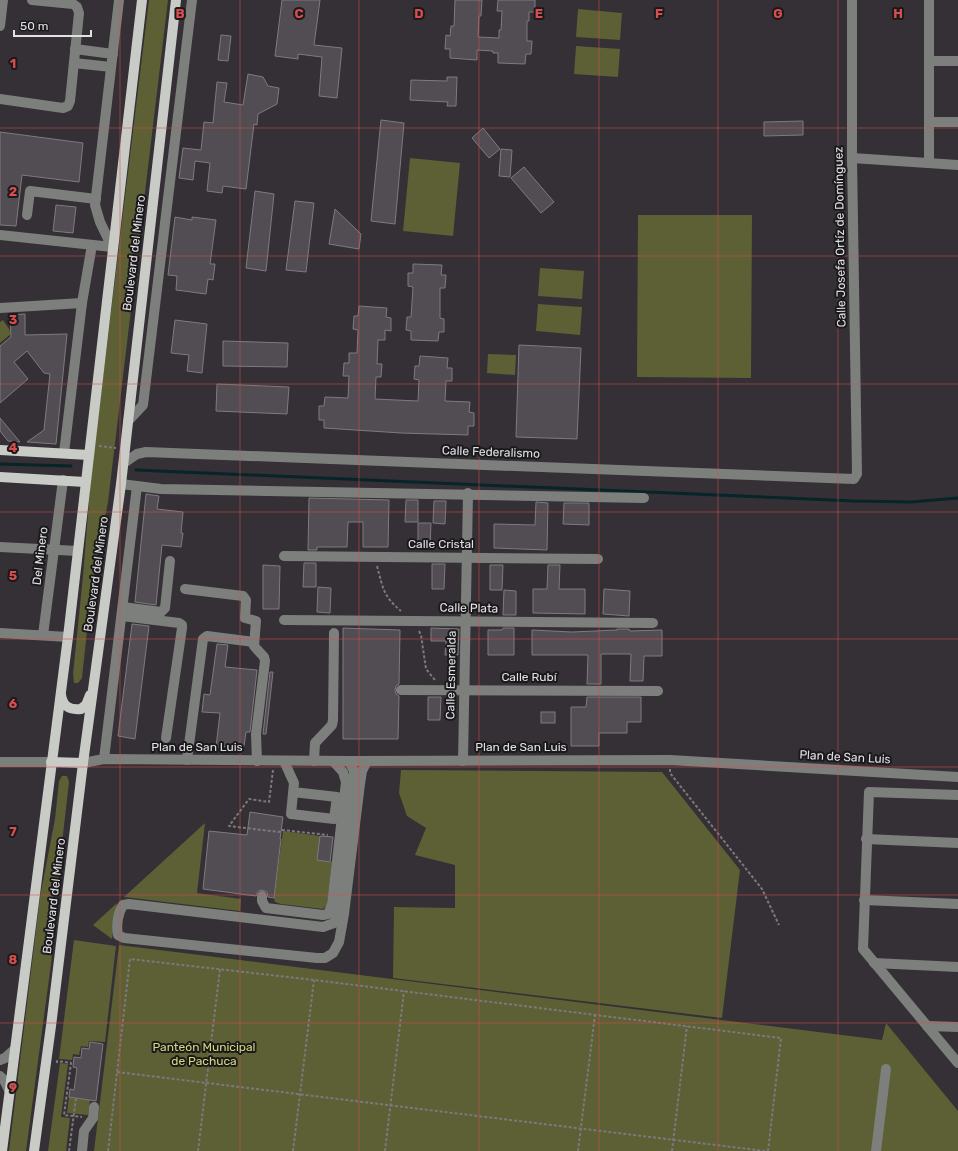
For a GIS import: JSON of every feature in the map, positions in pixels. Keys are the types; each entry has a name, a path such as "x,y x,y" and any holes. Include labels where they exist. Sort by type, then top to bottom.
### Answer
{"main road":[{"name":"Boulevard del Minero","path":"2,1151 68,637 112,247 142,0"},
{"name":"Boulevard del Minero","path":"34,1151 83,763 124,463 176,0"},
{"path":"2,448 64,453 89,450"},
{"path":"0,477 85,482"},
{"path":"60,692 65,707 72,710 81,709 86,705 94,686"},
{"path":"51,762 83,763"}],"street":[{"path":"0,26 4,0"},
{"path":"0,99 63,108 68,106 70,101 79,13 77,7 73,4 32,0"},
{"path":"112,247 100,222 95,206 119,0"},
{"path":"128,421 143,405 192,0"},
{"name":"Calle Josefa Ortíz de Domínguez","path":"852,0 852,158 857,474"},
{"path":"929,0 929,163"},
{"path":"76,49 113,54"},
{"path":"930,61 958,61"},
{"path":"74,63 111,67"},
{"path":"929,122 958,122"},
{"path":"852,158 958,165"},
{"path":"27,216 30,191 96,199"},
{"path":"0,236 112,247"},
{"path":"64,453 82,303 92,245"},
{"path":"0,308 82,303"},
{"name":"Calle Federalismo","path":"124,463 137,454 146,452 854,479 857,474"},
{"name":"Del Minero","path":"43,636 63,480"},
{"path":"121,484 161,489 468,493 644,498"},
{"path":"104,759 137,486"},
{"name":"Calle Esmeralda","path":"463,761 468,493"},
{"path":"0,547 78,552"},
{"name":"Calle Cristal","path":"284,556 598,559"},
{"path":"122,611 161,612 165,608 170,560"},
{"path":"185,589 245,598 245,618 256,621 254,642 255,648 264,657 265,661 256,734 257,760"},
{"path":"122,611 179,623 182,625 166,738"},
{"name":"Calle Plata","path":"284,620 653,623"},
{"path":"0,633 68,637"},
{"path":"314,761 315,743 332,725 333,720 334,633"},
{"path":"187,760 203,639 207,636 254,642"},
{"name":"Calle Rubí","path":"401,690 658,691"},
{"name":"Plan de San Luis","path":"83,763 104,759 279,761 670,760 958,777"},
{"path":"279,761 294,784 293,792 291,814 334,819 337,797 293,792"},
{"path":"262,896 262,901 266,908 323,916 328,914 332,904 346,782 343,772 333,761"},
{"path":"349,761 354,770 354,783 338,913 334,923 323,927 129,904 123,905 120,910 117,929 118,935 124,938 317,958 325,958 333,953 341,935 360,784 362,771 367,761"},
{"path":"0,762 51,762"},
{"path":"958,795 869,792 866,839 863,949 958,1063"},
{"path":"866,839 958,843"},
{"path":"864,900 958,904"},
{"path":"874,962 958,966"},
{"path":"927,1026 958,1027"},
{"path":"0,1060 5,1058 15,1049"},
{"path":"876,1151 886,1069"},
{"path":"0,1076 10,1090"},
{"path":"82,1151 84,1131 93,1118 94,1107"}],"path":[{"path":"89,450 125,448"},
{"path":"670,760 670,773 762,889 779,925"},
{"path":"279,761 269,802 249,799 229,826 279,832 282,830 328,835"},
{"path":"108,1151 117,1072 130,959 595,1014 781,1038 766,1151 117,1072"},
{"path":"198,1151 220,969"},
{"path":"293,1151 314,980"},
{"path":"385,1151 404,991"},
{"path":"578,1151 595,1014"},
{"path":"672,1151 687,1026"},
{"path":"56,1068 58,1061 71,1063 64,1114 87,1117"},
{"path":"69,1151 76,1098"}],"green space":[{"path":"149,0 168,0 108,502 91,593 82,678 78,683 74,683 73,674 91,476"},
{"path":"578,9 622,13 620,40 576,37"},
{"path":"576,46 620,49 618,77 574,74"},
{"path":"410,158 460,163 453,236 403,231"},
{"path":"638,215 752,215 751,378 637,377"},
{"path":"540,268 584,271 582,299 538,296"},
{"path":"538,304 582,307 580,335 536,331"},
{"path":"3,320 11,334 0,343 0,322"},
{"path":"488,354 516,355 515,375 487,373"},
{"path":"401,770 662,772 740,870 722,1018 393,978 394,907 455,908 455,865 415,855 426,828 407,816 399,793"},
{"path":"62,776 67,776 69,782 51,964 26,1151 9,1151 40,897 55,819 59,781"},
{"path":"205,823 197,893 241,899 240,911 124,897"},
{"path":"283,831 320,836 317,860 332,862 327,905 323,909 275,902 274,898"},
{"path":"117,903 112,939 93,925"},
{"path":"74,940 116,946 105,1042 89,1041 88,1047 81,1046 79,1055 73,1054 72,1060 59,1059"},
{"name":"Panteón Municipal de Pachuca","path":"119,945 882,1040 886,1023 958,1111 958,1151 94,1151"},
{"path":"60,1063 68,1064 61,1117 70,1118 66,1151 48,1151"},
{"path":"69,1097 90,1100 88,1115 67,1113"}],"building":[{"path":"282,0 320,0 314,45 342,48 337,98 319,96 322,57 298,54 298,59 275,56"},
{"path":"455,0 482,0 481,16 479,16 478,37 499,38 502,11 497,11 498,0 535,0 535,12 529,12 529,21 527,21 527,41 532,41 531,54 526,54 525,64 498,63 498,53 493,53 493,51 477,50 477,60 450,58 450,49 445,49 446,35 450,36 451,26 454,26"},
{"path":"221,35 231,36 228,61 218,60"},
{"path":"248,74 263,77 268,86 279,88 277,104 258,114 257,125 254,124 246,189 223,186 222,193 207,191 210,163 195,161 193,180 179,178 183,148 201,150 204,122 213,123 217,82 227,83 224,102 243,105"},
{"path":"447,77 457,77 456,106 447,106 448,102 410,100 411,80 447,81"},
{"path":"381,120 404,123 395,224 371,221"},
{"path":"803,121 803,135 764,136 764,122"},
{"path":"483,128 500,149 489,158 472,138"},
{"path":"0,132 83,143 79,182 22,175 16,226 0,225"},
{"path":"501,149 512,150 510,177 499,176"},
{"path":"524,167 554,202 541,213 511,178"},
{"path":"255,191 274,194 266,271 246,268"},
{"path":"295,201 314,203 306,272 286,270"},
{"path":"56,205 76,207 73,233 53,231"},
{"path":"335,209 361,234 359,249 329,244"},
{"path":"175,217 192,220 192,217 216,220 210,264 215,264 213,280 208,279 206,294 176,290 177,276 168,275"},
{"path":"413,264 442,265 441,275 446,275 445,288 440,288 440,318 444,319 444,332 439,332 438,341 411,340 411,331 406,330 407,317 411,317 413,287 408,286 408,273 413,273"},
{"path":"359,306 387,308 386,317 391,318 391,331 385,330 385,340 378,340 377,364 382,364 381,377 376,377 375,399 418,401 419,380 414,379 415,366 419,366 420,356 448,358 447,368 452,368 452,381 446,381 445,401 470,402 469,412 474,413 474,426 468,426 468,435 401,433 324,428 324,420 319,420 319,406 324,406 325,397 348,398 349,376 343,376 344,363 349,363 349,353 357,353 358,330 353,329 354,316 358,316"},
{"path":"25,314 25,335 67,334 56,444 27,442 44,430 50,374 44,373 27,351 14,362 28,379 0,403 0,346 11,337 10,315"},
{"path":"175,320 207,324 202,373 187,371 189,355 171,353"},
{"path":"223,341 288,343 287,367 223,366"},
{"path":"519,345 581,348 577,439 516,437"},
{"path":"217,384 289,387 287,414 216,411"},
{"path":"0,418 20,442 8,441 0,431"},
{"path":"146,494 159,496 157,509 183,512 181,547 162,545 156,605 135,602"},
{"path":"309,498 389,500 388,547 363,547 363,522 348,522 347,547 317,547 317,550 308,550"},
{"path":"406,500 418,500 418,522 405,522"},
{"path":"434,501 446,501 445,524 433,523"},
{"path":"536,502 548,503 547,550 494,548 494,524 535,525"},
{"path":"564,503 589,503 589,525 563,524"},
{"path":"418,523 431,523 430,548 418,548"},
{"path":"304,563 316,563 316,587 303,587"},
{"path":"432,564 445,564 444,589 432,589"},
{"path":"263,565 280,566 279,609 263,609"},
{"path":"490,565 503,565 502,590 490,590"},
{"path":"548,565 560,565 559,589 585,589 585,614 533,613 533,589 547,589"},
{"path":"318,587 331,588 330,613 317,612"},
{"path":"604,589 630,591 629,616 603,614"},
{"path":"504,590 516,591 516,615 503,615"},
{"path":"132,624 149,626 135,739 118,736"},
{"path":"343,628 400,630 399,684 396,686 395,690 396,694 399,696 398,739 343,739"},
{"path":"431,628 459,629 458,655 445,655 446,641 431,641"},
{"path":"503,628 514,628 514,655 488,655 488,630 502,630"},
{"path":"629,629 630,631 662,630 662,656 644,656 643,681 630,681 631,654 601,654 601,684 587,684 588,655 532,655 532,630 572,632"},
{"path":"217,644 228,645 225,667 257,670 250,732 246,732 244,746 216,747 220,713 202,712 204,694 210,695"},
{"path":"270,672 273,672 266,734 263,734"},
{"path":"428,697 441,697 440,720 428,720"},
{"path":"587,697 641,697 641,722 627,722 627,733 599,733 599,746 571,746 571,707 586,707"},
{"path":"541,712 555,712 555,723 541,723"},
{"path":"250,812 283,817 274,898 268,897 267,892 262,890 258,891 256,896 203,889 209,831 247,835"},
{"path":"320,836 333,837 330,862 317,860"},
{"path":"90,1042 103,1044 96,1101 69,1097 70,1089 74,1090 77,1068 73,1067 74,1057 81,1058 82,1048 89,1049"}],"waterway":[{"path":"0,464 71,466"},
{"path":"136,470 854,501 911,502 958,498"}]}
